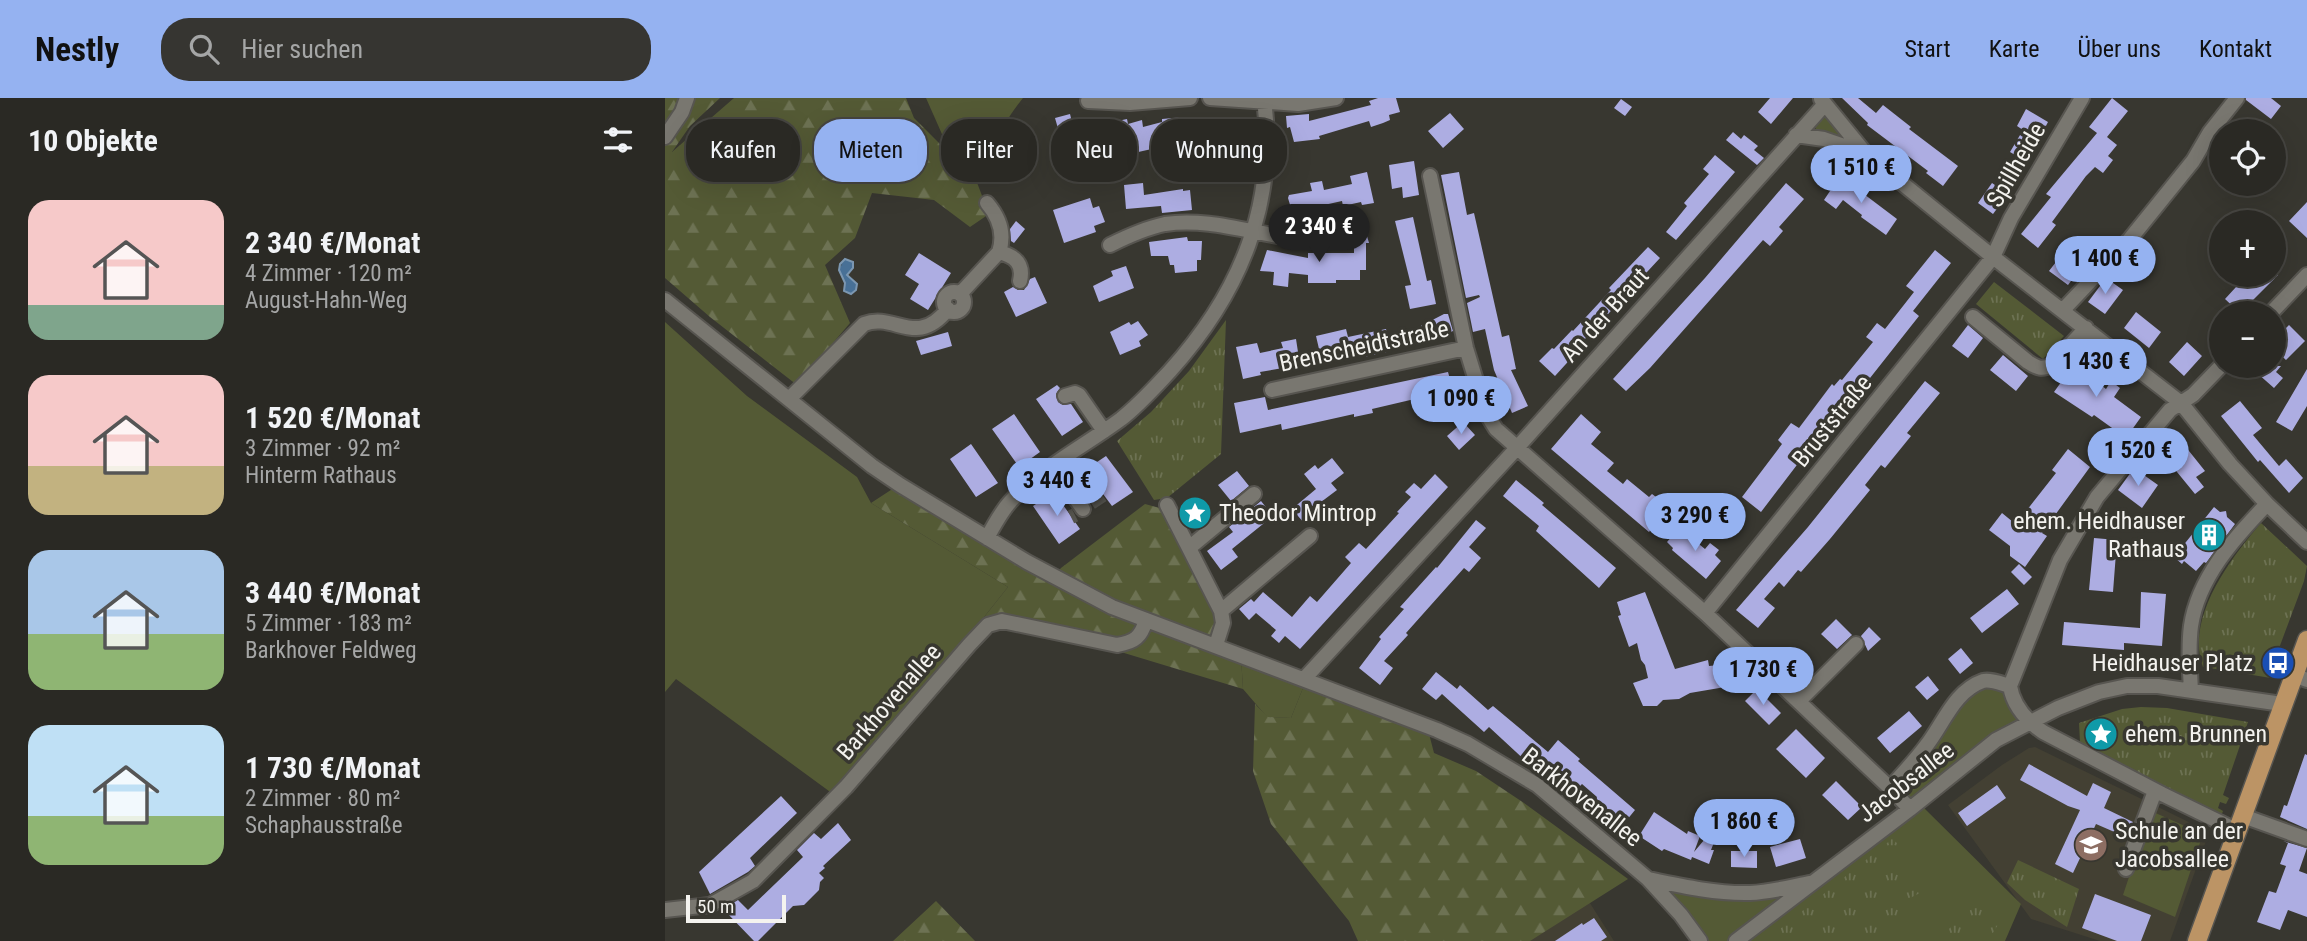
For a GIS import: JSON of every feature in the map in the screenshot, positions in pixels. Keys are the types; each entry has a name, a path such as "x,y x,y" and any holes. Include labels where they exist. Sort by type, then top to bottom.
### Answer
{"main road":[{"path":"2197,941 2282,704 2300,678 2307,640"}],"street":[{"path":"665,137 687,98"},
{"path":"1088,101 1130,103 1189,98"},
{"path":"1210,98 1298,104 1336,98"},
{"name":"Spillheide","path":"1993,257 2011,218 2082,98"},
{"path":"2063,310 2139,228 2193,161 2210,132 2237,98"},
{"path":"987,538 1009,502 1028,484 1104,431 1143,399 1193,344 1235,279 1255,233 1266,177 1264,100"},
{"path":"1822,101 1866,154 2181,403 2267,505 2307,542"},
{"name":"An der Braut","path":"1304,679 1516,449 1796,135 1822,101"},
{"path":"1796,135 1824,139 1866,154"},
{"name":"Brenscheidtstraße","path":"1430,176 1466,348 1486,413 1496,429 1705,613 1910,809"},
{"path":"789,399 863,324 878,322 909,329 934,323 948,309 944,304 946,296 951,293 960,294 999,252 1001,232 993,210 987,203"},
{"path":"1109,244 1140,231 1175,223 1216,225 1300,239 1313,239 1329,232"},
{"path":"999,252 1014,258 1020,264 1020,281"},
{"name":"Bruststraße","path":"1705,613 1993,257"},
{"path":"2282,301 2307,275"},
{"name":"Barkhovenallee","path":"665,300 900,485 1045,572 1112,607 1468,744 1537,785 1648,878 1700,941"},
{"path":"1973,317 2036,368 2045,369 2052,365 2086,328"},
{"name":"Brenscheidtstraße","path":"1272,390 1466,348"},
{"path":"2209,378 2193,395 2170,410 2097,497 2060,560 2010,686 2011,695 2028,722 2159,792 2240,824 2307,839"},
{"path":"1065,396 1075,393 1079,396 1104,431"},
{"path":"1053,467 1083,509"},
{"path":"1189,548 1254,494"},
{"path":"1167,505 1221,611 1221,633 1216,645"},
{"path":"2191,691 2189,653 2192,624 2206,582 2243,528 2267,505"},
{"path":"1221,611 1310,536"},
{"name":"Barkhovenallee","path":"665,910 710,905 753,881 825,810 993,621 1117,645 1141,635 1146,620"},
{"path":"1799,701 1856,644"},
{"name":"Jacobsallee","path":"1890,788 1928,745 1942,719 1958,699 1987,680 2010,686"},
{"name":"Jacobsallee","path":"1736,941 1910,809 1987,746 2028,722 2099,692 2127,686 2158,686 2282,704"},
{"path":"2153,818 2159,792"},
{"path":"2126,869 2159,792"},
{"name":"Jacobsallee","path":"1648,878 1676,885 1748,893 1814,882"},
{"name":"Barkhovenallee","path":"665,919 686,907"}],"shaded area":[{"name":"Schule an der Jacobsallee","path":"2035,747 2201,828 2205,833 2206,841 2170,941 2100,941 2031,919 1948,805 2002,765"},
{"path":"1588,900 1614,941 1525,941"}],"green space":[{"path":"665,98 720,98 698,119 686,119 686,132 672,152 686,140 686,182 800,182 800,119 710,119 734,98 906,98 915,119 814,119 814,182 927,182 927,131 941,145 941,182 977,182 989,214 970,227 934,200 872,193 855,238 825,265 850,323 797,385 665,278"},
{"path":"926,98 1023,98 1008,119 941,119 941,132"},
{"path":"1825,117 1847,138 1845,141 1818,134 1815,127 1817,120"},
{"path":"1994,282 2064,336 2043,359 1976,304"},
{"path":"1226,320 1221,454 1167,498 1154,500 1117,441 1151,412 1189,371"},
{"path":"665,322 747,396 857,477 871,503 1008,587 833,794 676,679 665,692"},
{"path":"897,486 1054,576 1145,504 1167,510 1220,611 1214,642 1241,657 1243,689 1002,619 981,621 1008,587 871,503"},
{"path":"2261,523 2307,566 2271,678 2203,667 2199,648 2205,609 2214,590 2224,571"},
{"path":"1241,657 1305,683 1291,718 1267,717 1243,689"},
{"path":"1305,683 1428,730 1434,753 1476,771 1628,879 1530,941 1358,941 1349,921 1271,824 1253,771 1255,704 1268,717 1291,718"},
{"path":"1986,683 2005,690 2024,723 1923,807 2021,904 2005,941 1701,941 1664,890 1720,897 1777,899 1798,896 1817,887 1915,815 1892,788 1958,700"},
{"path":"2167,708 2248,722 2223,795 2229,798 2226,804 2220,802 2218,808 2223,811 2221,816 2080,742 2079,723 2122,709"},
{"path":"2151,811 2203,834 2175,917 2123,895"},
{"path":"1892,839 1903,848 1907,884 1920,893 1912,897 1895,925 1898,941 1765,941"},
{"path":"2018,860 2079,889 2067,927 2025,900 2007,883"},
{"path":"936,901 975,941 893,941"},
{"path":"1998,902 2002,918 1988,941 1938,941 1960,917 1975,907 1985,911"}],"water":[{"path":"845,259 853,262 853,268 847,275 857,284 856,290 851,294 844,291 845,283 839,270"}],"building":[{"path":"1396,98 1400,112 1389,115 1390,120 1383,123 1371,127 1369,121 1319,136 1320,139 1294,142 1290,127 1287,128 1286,116 1309,114 1309,121 1371,105 1369,101"},
{"path":"1770,98 1793,98 1771,124 1758,112"},
{"path":"1842,98 1858,98 1876,113 1883,105 1911,127 1909,129 1958,166 1943,186 1926,173 1928,171 1867,125"},
{"path":"2112,98 2128,111 2107,137 2117,145 2108,156 2113,160 2103,173 2095,167 2086,176 2052,222 2056,225 2038,248 2021,234 2051,197 2046,194 2097,133 2089,127"},
{"path":"2271,98 2281,106 2271,119 2246,100"},
{"path":"1621,99 1632,107 1625,116 1614,108"},
{"path":"2026,109 2048,122 2027,162 2010,152 2023,130 2017,126"},
{"path":"1450,113 1464,129 1443,148 1428,131"},
{"path":"1070,114 1071,119 1055,119"},
{"path":"1142,120 1143,127 1151,125 1151,149 1137,152 1137,121"},
{"path":"1733,132 1741,139 1744,135 1758,146 1754,150 1764,158 1757,165 1726,140"},
{"path":"1715,155 1735,172 1676,240 1666,232 1687,206 1684,203 1709,174 1703,169"},
{"path":"1414,161 1419,195 1403,198 1402,187 1392,189 1389,165"},
{"path":"1367,172 1374,203 1362,205 1361,202 1343,206 1342,201 1315,207 1317,215 1300,221 1297,220 1296,214 1293,215 1289,195 1312,191 1310,183 1322,181 1324,190 1352,184 1350,176"},
{"path":"1459,172 1467,215 1474,213 1502,337 1509,335 1516,369 1511,370 1528,406 1512,413 1494,370 1485,329 1473,332 1467,303 1480,297 1466,298 1441,175"},
{"path":"1840,176 1897,219 1886,235 1843,200 1836,209 1824,200"},
{"path":"1143,183 1144,195 1190,190 1192,210 1162,213 1161,206 1126,209 1124,185"},
{"path":"1786,183 1804,199 1779,227 1783,231 1770,246 1763,240 1650,368 1626,391 1613,379 1705,278"},
{"path":"1992,183 2008,194 1993,214 1978,203"},
{"path":"1090,198 1093,208 1099,206 1105,222 1094,226 1096,232 1064,243 1053,210"},
{"path":"2307,202 2307,238 2289,221"},
{"path":"1413,217 1427,281 1431,280 1436,304 1410,309 1405,286 1411,285 1395,221"},
{"path":"1016,221 1025,229 1014,243 1011,241 1010,229"},
{"path":"1354,229 1365,229 1369,243 1366,243 1366,270 1360,270 1360,280 1308,283 1308,275 1289,273 1288,287 1273,285 1274,272 1260,271 1267,250 1308,258 1308,253 1354,253"},
{"path":"1187,237 1188,241 1202,241 1201,260 1197,260 1197,271 1175,273 1174,265 1170,265 1168,256 1151,256 1149,242"},
{"path":"2073,240 2085,250 2079,256 2086,261 2068,285 2049,271"},
{"path":"1648,247 1660,258 1584,340 1586,342 1555,376 1539,361 1573,331"},
{"path":"1935,250 1951,263 1913,311 1919,316 1825,435 1822,432 1761,512 1742,497 1782,444 1778,440 1791,423 1799,428 1832,384 1834,386 1842,380 1873,342 1866,337 1877,323 1885,329 1914,292 1906,286"},
{"path":"919,253 951,273 928,310 910,299 919,284 905,275"},
{"path":"1126,266 1134,288 1099,302 1093,286 1113,276 1111,271"},
{"path":"1035,277 1047,303 1016,317 1004,292 1013,287 1024,290 1030,279"},
{"path":"2106,278 2123,290 2105,314 2088,302"},
{"path":"2236,287 2266,287 2252,301 2225,299"},
{"path":"2136,312 2161,332 2149,348 2124,328"},
{"path":"1448,314 1453,331 1441,336 1438,330 1420,339 1415,329"},
{"path":"1138,321 1148,335 1139,341 1141,346 1120,355 1110,332 1129,322 1131,325"},
{"path":"1968,325 1983,338 1968,358 1952,346"},
{"path":"2289,325 2305,341 2286,360 2286,328"},
{"path":"1346,329 1348,337 1386,329 1391,351 1359,358 1358,354 1322,362 1316,336"},
{"path":"948,332 952,346 921,355 916,341"},
{"path":"1296,339 1300,365 1260,372 1261,375 1243,379 1236,347 1257,343 1260,353 1283,348 1281,342"},
{"path":"2187,342 2202,356 2184,376 2169,362"},
{"path":"2003,355 2028,376 2016,391 1990,370"},
{"path":"2069,360 2106,389 2111,381 2120,388 2114,397 2141,417 2126,438 2094,415 2092,417 2054,392 2064,378 2057,373"},
{"path":"2307,369 2307,406 2292,431 2276,422"},
{"path":"1448,372 1453,390 1372,409 1373,413 1354,417 1354,414 1282,430 1281,424 1240,433 1234,403 1265,397 1268,410"},
{"path":"2263,378 2283,378 2274,388"},
{"path":"1925,381 1940,393 1907,433 1911,436 1885,468 1881,465 1865,485 1870,490 1801,572 1798,570 1784,587 1779,582 1764,599 1775,608 1758,628 1736,610 1808,527"},
{"path":"1057,385 1060,388 1056,394 1058,402 1063,405 1071,404 1083,422 1062,436 1036,399"},
{"path":"2240,401 2262,428 2253,435 2279,466 2286,459 2303,478 2289,493 2260,460 2258,462 2221,416"},
{"path":"1014,414 1040,452 1019,467 992,429"},
{"path":"1581,414 1601,432 1591,444 1614,463 1607,471 1623,484 1627,479 1649,497 1652,494 1679,514 1668,528 1659,520 1649,532 1551,449"},
{"path":"1463,422 1475,435 1459,450 1447,436"},
{"path":"2177,436 2205,471 2196,477 2204,487 2195,494 2159,450"},
{"path":"971,444 998,483 976,497 950,459"},
{"path":"2068,449 2090,467 2042,533 2047,536 2025,567 2010,556 2010,546 1989,530 2002,513 2013,522 2020,513 2023,515 2056,473 2052,470"},
{"path":"1106,456 1133,492 1112,506 1085,470"},
{"path":"1332,458 1344,473 1331,483 1337,490 1313,508 1316,512 1304,523 1292,509 1316,489 1304,474 1315,465 1318,469"},
{"path":"2134,468 2158,485 2142,508 2118,490"},
{"path":"1237,471 1249,486 1231,501 1218,485"},
{"path":"1435,474 1448,487 1300,649 1285,636 1279,643 1271,636 1276,630 1256,613 1249,620 1239,609 1251,599 1254,602 1263,592 1292,617 1310,596 1317,602 1351,563 1345,557 1359,543 1366,549 1411,497 1405,492 1414,483 1421,489"},
{"path":"1516,480 1616,568 1599,588 1536,531 1539,526 1503,496"},
{"path":"1054,492 1080,529 1059,544 1033,506"},
{"path":"1261,501 1273,516 1232,549 1238,557 1221,570 1207,551 1233,532 1229,527"},
{"name":"ehem. Heidhauser Rathaus","path":"2214,507 2220,512 2226,511 2227,517 2235,524 2206,563 2196,571 2174,557"},
{"path":"1476,520 1486,528 1469,547 1481,558 1469,572 1464,568 1406,633 1408,635 1384,661 1393,668 1380,685 1359,668 1381,639 1379,637 1404,609 1400,607 1437,568"},
{"path":"1679,528 1705,549 1710,543 1719,550 1715,555 1721,561 1706,579 1672,550 1667,542"},
{"path":"2094,538 2117,540 2113,592 2089,590"},
{"path":"2019,564 2032,577 2024,585 2011,572"},
{"path":"2007,589 2019,604 1982,633 1970,618"},
{"path":"1645,592 1675,669 1708,660 1709,666 1729,664 1731,686 1690,693 1679,699 1663,700 1657,706 1643,706 1633,683 1648,678 1645,665 1637,643 1629,647 1618,616 1621,615 1617,602"},
{"path":"2141,592 2166,594 2162,646 2124,643 2124,650 2062,645 2064,622 2140,628"},
{"path":"1836,619 1852,635 1837,649 1821,634"},
{"path":"1869,627 1881,639 1868,651 1861,636"},
{"path":"1961,648 1973,663 1960,674 1948,659"},
{"path":"1436,672 1457,689 1460,685 1488,710 1493,706 1548,752 1558,740 1635,810 1622,826 1595,803 1597,797 1582,784 1575,791 1536,758 1530,765 1489,727 1484,732 1442,694 1436,700 1422,689"},
{"path":"1928,676 1939,690 1927,700 1915,687"},
{"path":"1757,689 1781,713 1769,725 1745,701"},
{"path":"1909,711 1922,726 1890,753 1877,738"},
{"path":"1796,729 1825,758 1806,778 1776,749"},
{"path":"2305,754 2307,829 2280,817 2284,805 2287,806"},
{"path":"2029,764 2087,796 2093,783 2111,792 2104,808 2133,822 2126,837 2096,824 2073,873 2055,864 2080,810 2020,780"},
{"path":"1836,781 1862,807 1848,820 1822,795"},
{"path":"1997,785 2006,798 1967,826 1958,813"},
{"path":"781,796 797,813 750,858 755,866 710,894 699,872"},
{"path":"1654,812 1687,834 1688,831 1700,836 1694,852 1720,821 1722,822 1711,850 1714,850 1709,864 1664,849 1662,851 1639,836"},
{"path":"838,823 851,840 823,866 825,868 819,873 824,878 820,882 819,890 804,905 793,906 758,941 754,941 725,908 738,900 748,910 803,857 797,850 814,833 821,839"},
{"path":"1800,839 1806,858 1776,867 1770,847"},
{"path":"2283,841 2307,848 2299,871 2307,874 2307,917 2288,910 2280,930 2257,922 2269,891 2276,893 2286,866 2280,864 2288,843"},
{"path":"1731,851 1757,851 1757,868 1731,867"},
{"path":"2095,894 2151,915 2141,941 2117,941 2082,928"},
{"path":"1594,918 1607,937 1601,941 1555,941 1582,923 1583,925"}],"tunnel":[{"path":"1091,503 1103,495"},
{"path":"1071,517 1075,515"}],"place":[{"name":"Theodor Mintrop","path":"1195,513"},
{"name":"ehem. Heidhauser Rathaus","path":"2209,535"},
{"name":"Heidhauser Platz","path":"2278,663"},
{"name":"ehem. Brunnen","path":"2101,734"},
{"name":"Schule an der Jacobsallee","path":"2091,845"}]}
